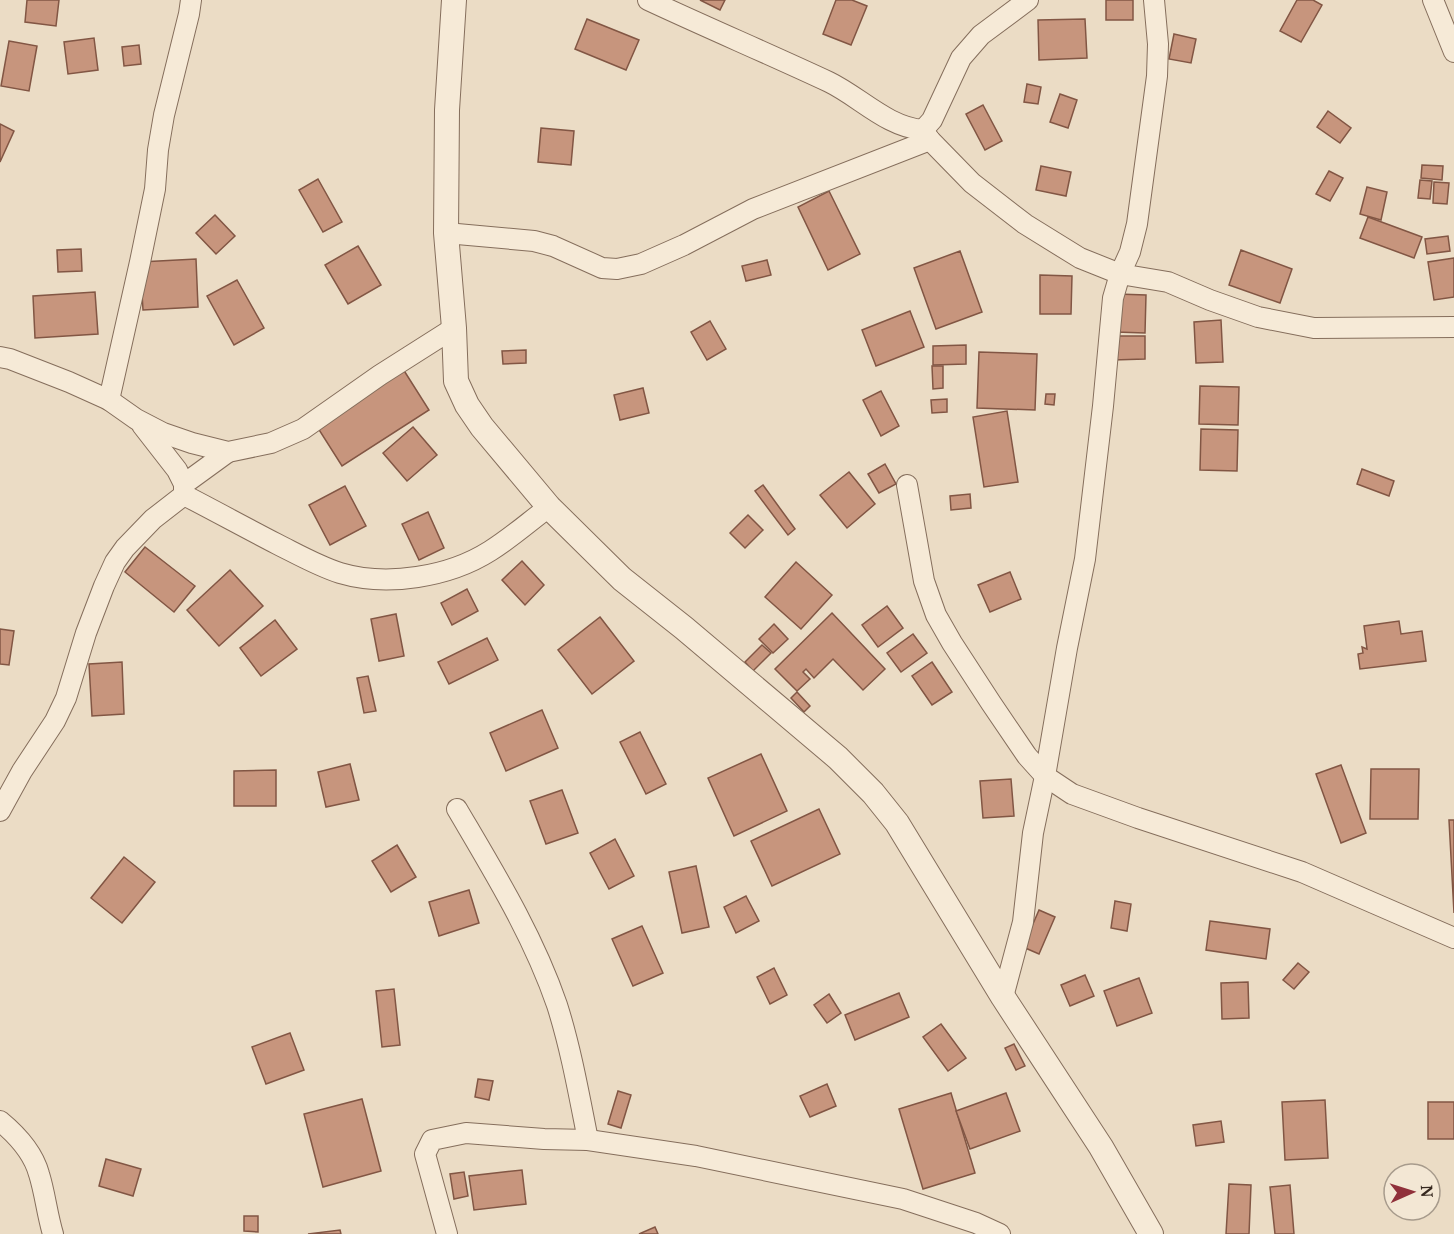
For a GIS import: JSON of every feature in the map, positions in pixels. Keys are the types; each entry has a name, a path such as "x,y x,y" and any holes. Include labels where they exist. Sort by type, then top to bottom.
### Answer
{"street":[{"path":"109,400 155,189 164,115 191,0"},
{"path":"454,0 447,110 446,233 456,381 467,405 488,434 549,507 622,579 684,628 838,758 873,793 897,823 1003,997 1101,1148 1151,1234"},
{"path":"648,0 832,84 899,125 926,135 972,183 1025,224 1080,258 1120,274 1168,282 1258,317 1314,328 1454,327"},
{"path":"446,233 534,241 553,246 602,268 617,270 641,264 684,245 753,209 926,135 961,58 981,35 1028,0"},
{"path":"1003,997 1023,922 1033,833 1085,559 1113,298 1130,252 1137,224 1156,85 1158,44 1154,0"},
{"path":"1433,0 1454,52"},
{"path":"0,357 69,382 109,400 163,433 228,452 271,443 303,429 453,328"},
{"path":"136,418 177,470 184,489 314,563 339,573 366,579 397,579 433,575 459,566 489,552 549,507"},
{"path":"0,811 22,771 56,721 66,698 86,633 115,562 153,519 228,452"},
{"path":"907,485 924,581 936,615 991,703 1045,776 1072,794 1302,872 1454,938"},
{"path":"457,809 520,919 557,1005 570,1050 588,1140"},
{"path":"0,1121 28,1150 39,1172 52,1234"},
{"path":"447,1234 425,1155 432,1140 466,1133 588,1140 696,1156 903,1199 976,1223 1000,1234"}],"building":[{"path":"27,0 59,0 56,26 25,22"},
{"path":"700,0 725,0 720,10"},
{"path":"836,0 852,0 867,6 851,45 823,34"},
{"path":"1106,0 1133,0 1133,20 1106,20"},
{"path":"1297,0 1313,0 1322,5 1301,42 1280,31"},
{"path":"587,19 639,40 626,70 575,49"},
{"path":"1085,19 1087,58 1039,60 1038,20"},
{"path":"1174,34 1196,39 1191,63 1169,59"},
{"path":"94,38 98,70 68,74 64,42"},
{"path":"9,41 37,46 29,91 1,86"},
{"path":"139,45 141,64 124,66 122,47"},
{"path":"1027,84 1041,87 1038,104 1024,102"},
{"path":"1060,94 1077,100 1068,128 1050,122"},
{"path":"983,105 1002,141 985,150 966,114"},
{"path":"1328,111 1351,128 1340,143 1317,127"},
{"path":"0,124 14,131 0,162"},
{"path":"541,128 574,131 571,165 538,162"},
{"path":"1422,165 1443,166 1442,180 1421,178"},
{"path":"1041,166 1071,172 1066,196 1036,190"},
{"path":"1329,171 1343,178 1330,201 1316,194"},
{"path":"318,179 342,222 323,232 299,190"},
{"path":"1420,180 1432,181 1430,199 1418,198"},
{"path":"1434,182 1449,183 1447,204 1433,203"},
{"path":"1367,187 1387,192 1381,220 1360,214"},
{"path":"829,191 860,254 828,270 798,207"},
{"path":"215,215 235,236 216,254 196,233"},
{"path":"1368,217 1422,237 1414,258 1360,238"},
{"path":"1448,236 1450,251 1427,254 1425,239"},
{"path":"358,246 381,285 348,304 325,265"},
{"path":"81,249 82,271 58,272 57,250"},
{"path":"1241,250 1292,269 1280,303 1229,285"},
{"path":"960,251 982,312 936,329 914,268"},
{"path":"1454,258 1454,297 1434,300 1428,262"},
{"path":"196,259 198,307 143,310 140,262"},
{"path":"767,260 771,275 746,281 742,266"},
{"path":"1040,275 1072,276 1071,314 1040,314"},
{"path":"237,280 264,328 234,345 207,296"},
{"path":"95,292 98,334 35,338 33,296"},
{"path":"1117,294 1146,295 1145,333 1116,332"},
{"path":"910,311 924,347 876,366 862,330"},
{"path":"1221,320 1223,362 1196,363 1194,322"},
{"path":"710,321 726,349 707,360 691,332"},
{"path":"1112,336 1145,336 1145,359 1113,360"},
{"path":"966,345 966,364 933,365 933,346"},
{"path":"526,350 526,363 503,364 502,351"},
{"path":"979,352 1037,354 1035,410 977,408"},
{"path":"932,366 943,366 943,388 933,389"},
{"path":"403,369 429,410 342,466 316,425"},
{"path":"1200,386 1239,387 1238,425 1199,424"},
{"path":"643,388 649,413 620,420 614,395"},
{"path":"881,391 899,426 881,436 863,400"},
{"path":"1046,394 1055,394 1054,405 1045,404"},
{"path":"947,399 947,412 932,413 931,400"},
{"path":"1007,411 1018,482 984,487 973,417"},
{"path":"413,427 437,455 407,481 383,453"},
{"path":"1201,429 1238,430 1237,471 1200,470"},
{"path":"885,464 896,484 879,493 868,474"},
{"path":"1362,469 1394,481 1389,496 1357,484"},
{"path":"849,472 875,504 847,528 820,495"},
{"path":"763,485 795,529 788,535 755,491"},
{"path":"345,486 366,526 330,545 309,505"},
{"path":"970,494 971,508 951,510 950,496"},
{"path":"428,512 444,548 419,560 402,524"},
{"path":"748,515 763,530 745,548 730,533"},
{"path":"145,547 195,586 174,612 125,572"},
{"path":"522,561 544,585 525,605 502,580"},
{"path":"796,562 832,595 801,629 765,597"},
{"path":"230,570 263,606 219,646 187,610"},
{"path":"1010,572 1021,599 990,612 978,585"},
{"path":"467,589 478,611 452,625 441,603"},
{"path":"887,606 903,628 878,647 862,625"},
{"path":"832,613 885,669 863,690 833,659 814,678 806,669 803,672 810,679 797,691 775,669"},
{"path":"396,614 404,656 379,661 371,619"},
{"path":"600,617 634,661 592,694 558,650"},
{"path":"275,620 297,649 261,676 240,648"},
{"path":"1399,621 1401,634 1422,631 1426,661 1360,669 1358,654 1363,653 1362,647 1367,649 1364,626"},
{"path":"774,624 788,639 773,653 759,639"},
{"path":"0,629 14,631 9,665 0,664"},
{"path":"913,634 927,653 901,672 887,653"},
{"path":"487,638 498,660 449,684 438,662"},
{"path":"762,645 771,653 753,671 745,662"},
{"path":"122,662 124,714 92,716 89,664"},
{"path":"932,662 952,692 932,705 912,676"},
{"path":"368,676 376,711 364,713 357,678"},
{"path":"797,692 810,706 804,712 791,698"},
{"path":"542,710 558,748 506,771 490,733"},
{"path":"640,732 666,784 646,794 620,742"},
{"path":"761,754 787,811 734,836 708,778"},
{"path":"350,764 359,800 326,807 318,772"},
{"path":"1341,765 1366,833 1341,843 1316,774"},
{"path":"1371,769 1419,769 1418,819 1370,819"},
{"path":"276,770 276,806 234,806 234,771"},
{"path":"1011,779 1014,816 983,818 980,781"},
{"path":"562,790 578,833 546,844 530,801"},
{"path":"819,809 840,854 772,886 751,841"},
{"path":"1449,820 1454,820 1454,913"},
{"path":"615,839 634,876 609,889 590,853"},
{"path":"397,845 416,877 391,892 372,861"},
{"path":"124,857 155,882 122,923 91,898"},
{"path":"696,866 709,927 682,933 669,872"},
{"path":"469,890 479,923 439,936 429,902"},
{"path":"746,896 759,921 736,933 724,907"},
{"path":"1115,901 1131,904 1127,931 1111,928"},
{"path":"1039,910 1055,917 1039,954 1023,947"},
{"path":"1210,921 1270,929 1266,959 1206,950"},
{"path":"642,926 663,973 633,986 612,939"},
{"path":"1298,963 1309,972 1294,989 1283,980"},
{"path":"774,968 787,995 770,1004 757,977"},
{"path":"1085,975 1094,996 1070,1006 1061,985"},
{"path":"1139,978 1152,1013 1117,1026 1104,991"},
{"path":"1248,982 1249,1018 1222,1019 1221,983"},
{"path":"394,989 400,1045 382,1047 376,991"},
{"path":"899,993 909,1017 855,1040 845,1015"},
{"path":"829,994 841,1013 827,1023 814,1005"},
{"path":"941,1024 966,1058 948,1071 923,1037"},
{"path":"290,1033 304,1070 266,1084 252,1047"},
{"path":"1014,1044 1025,1066 1016,1070 1005,1048"},
{"path":"478,1079 493,1081 489,1100 475,1097"},
{"path":"827,1084 836,1106 810,1117 800,1096"},
{"path":"618,1091 631,1095 621,1128 608,1124"},
{"path":"951,1093 975,1173 923,1189 899,1109"},
{"path":"1006,1093 1020,1131 970,1149 956,1111"},
{"path":"362,1099 381,1171 323,1187 304,1114"},
{"path":"1325,1100 1328,1158 1285,1160 1282,1102"},
{"path":"1428,1102 1454,1102 1454,1139 1428,1139"},
{"path":"1221,1121 1224,1142 1196,1146 1193,1125"},
{"path":"106,1159 141,1169 133,1196 99,1186"},
{"path":"522,1170 526,1204 474,1210 469,1176"},
{"path":"464,1172 468,1196 454,1199 450,1174"},
{"path":"1229,1184 1251,1185 1249,1234 1226,1234"},
{"path":"1290,1185 1294,1234 1275,1234 1270,1187"},
{"path":"244,1216 258,1216 258,1232 244,1231"},
{"path":"655,1227 658,1234 639,1234"},
{"path":"340,1230 341,1234 308,1234"}]}
